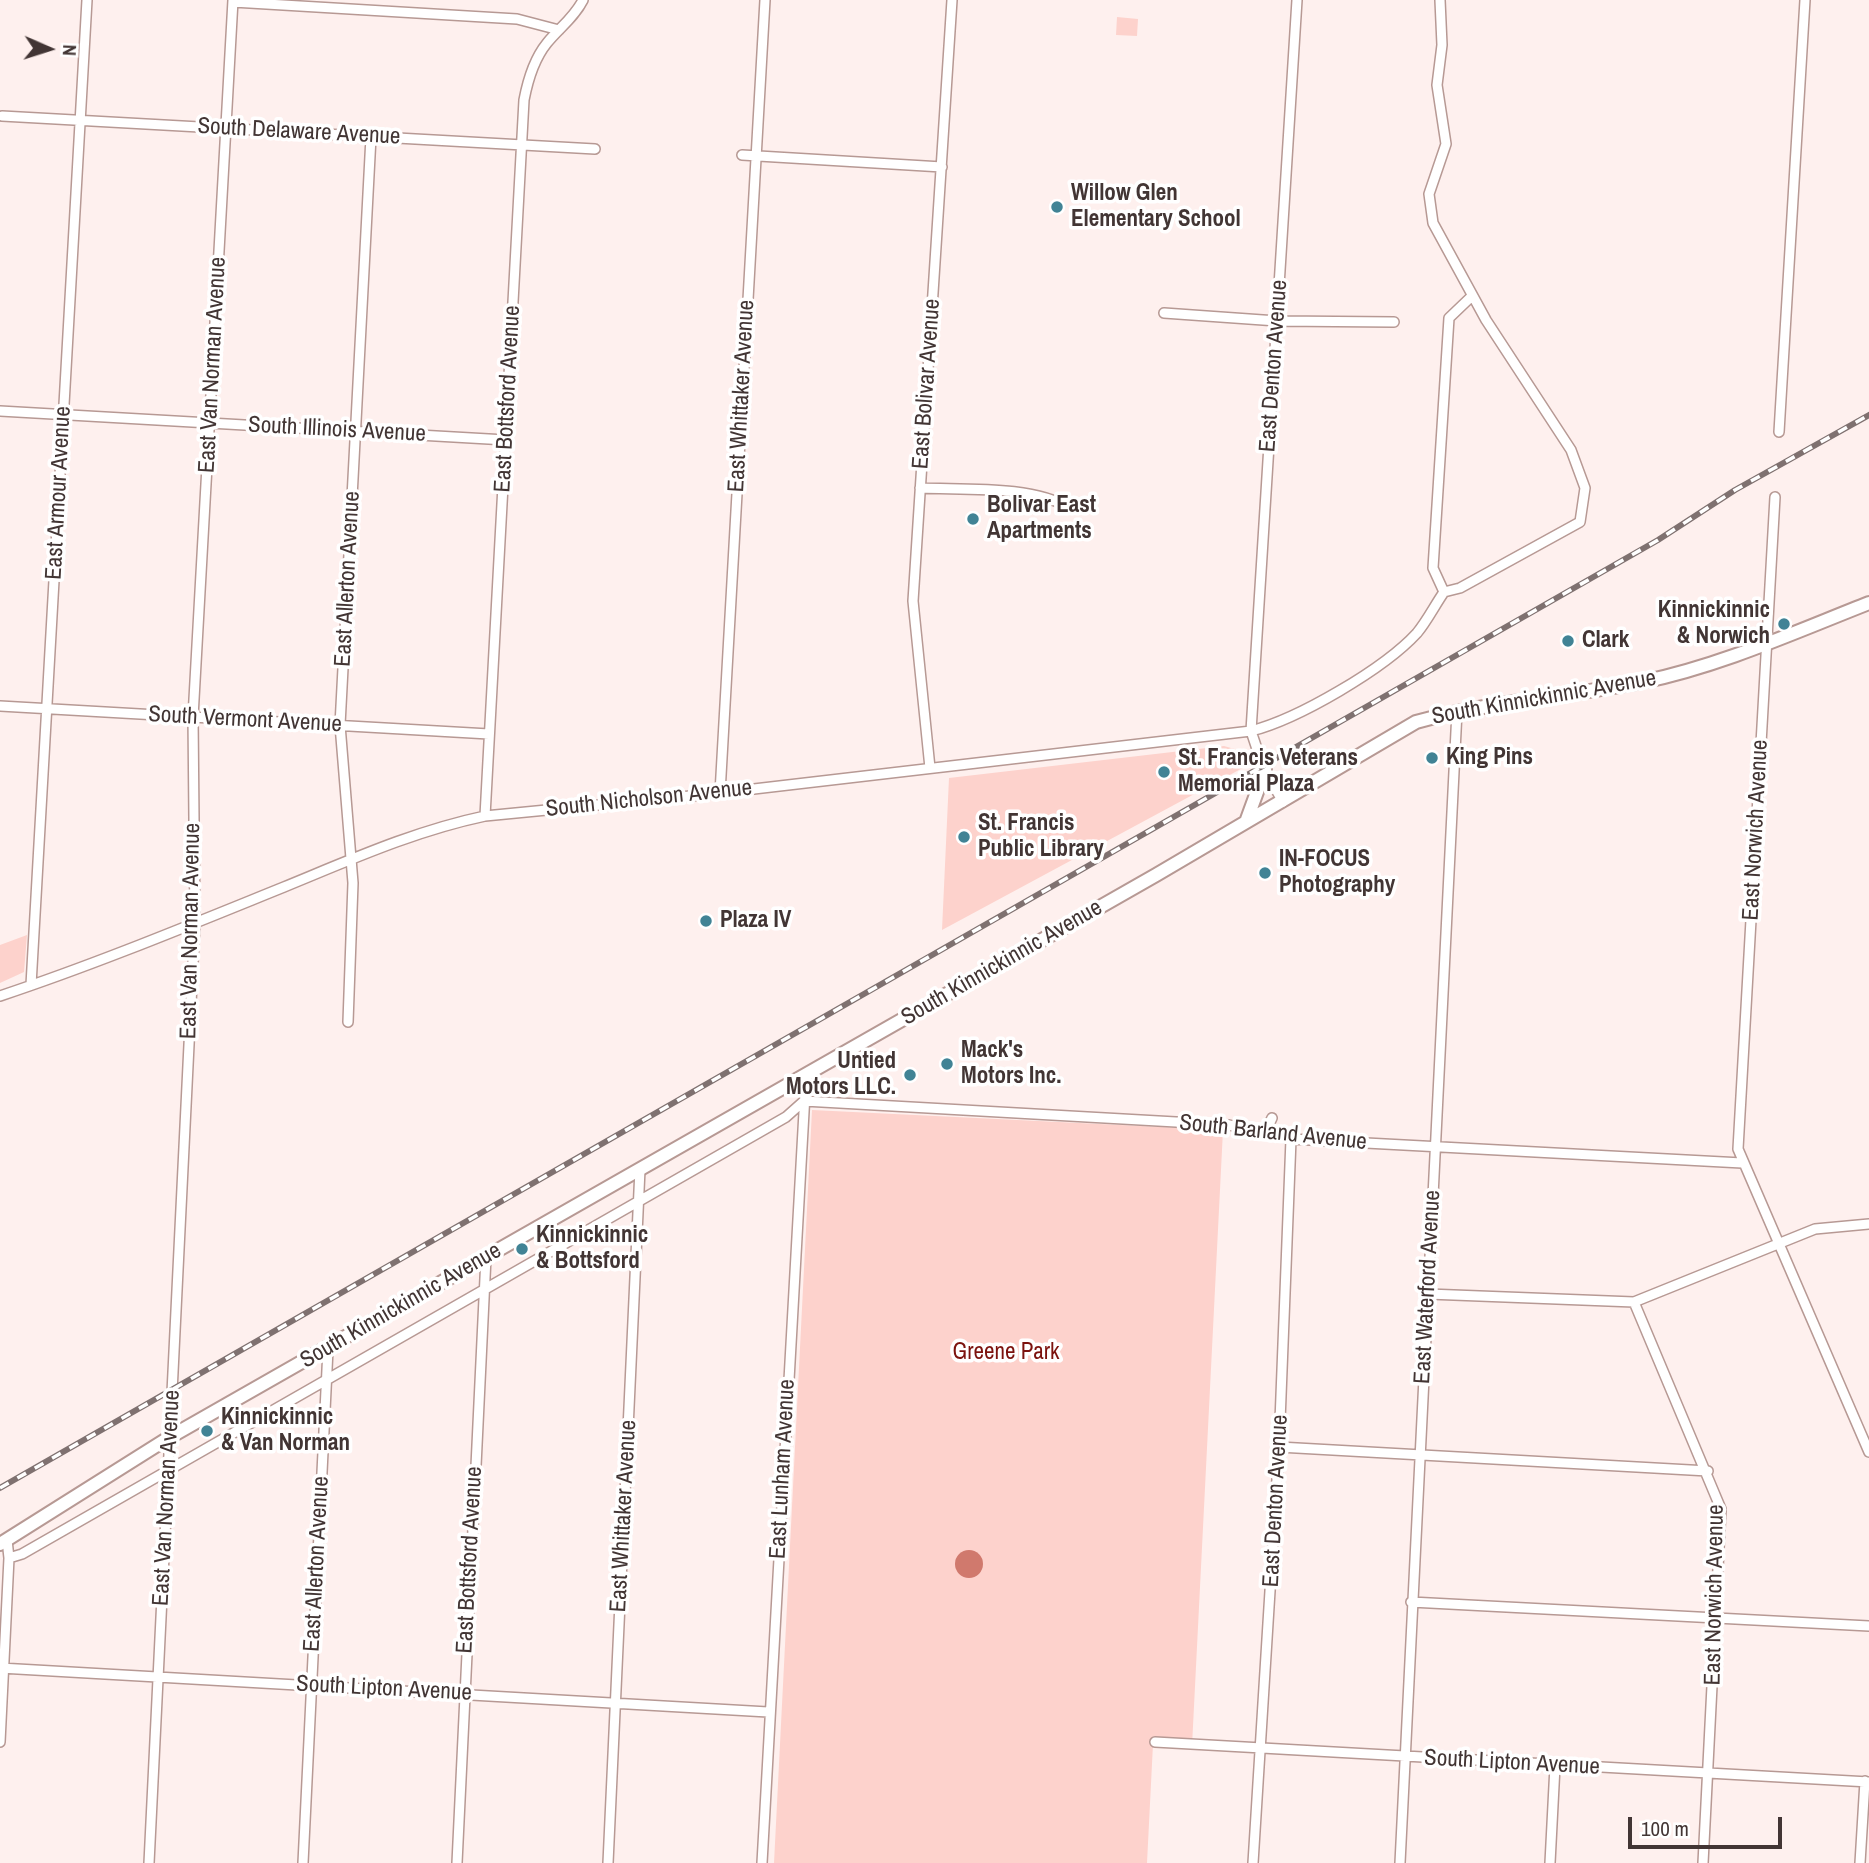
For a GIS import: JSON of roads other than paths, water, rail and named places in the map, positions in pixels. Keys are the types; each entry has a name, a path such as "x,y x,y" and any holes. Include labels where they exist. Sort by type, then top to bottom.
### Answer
{"street":[{"name":"East Armour Avenue","path":"31,985 87,0"},
{"name":"East Bottsford Avenue","path":"485,816 524,100 529,76 546,44 572,19 583,0"},
{"name":"East Whittaker Avenue","path":"720,793 765,0"},
{"name":"East Bolivar Avenue","path":"930,768 914,612 952,0"},
{"name":"East Denton Avenue","path":"1251,731 1297,0"},
{"path":"1440,0 1442,45 1437,85 1446,144 1429,194 1433,223 1472,296 1571,450 1585,488 1580,523 1460,588 1444,592 1433,568 1449,318 1472,296"},
{"path":"1779,432 1805,0"},
{"path":"233,1 517,19 559,30"},
{"name":"East Van Norman Avenue","path":"149,1863 195,922 193,717 233,1"},
{"name":"South Delaware Avenue","path":"2,116 595,149"},
{"name":"East Allerton Avenue","path":"348,1021 353,915 340,725 372,136"},
{"path":"742,155 942,167"},
{"path":"1164,313 1277,321 1394,322"},
{"name":"South Illinois Avenue","path":"0,411 506,439"},
{"path":"920,488 1035,494 1057,500 1069,508"},
{"name":"East Norwich Avenue","path":"1775,497 1738,1149 1869,1452"},
{"name":"South Nicholson Avenue","path":"0,996 195,922 351,858 424,831 485,816 720,793 1251,731 1273,725 1384,664 1418,631 1444,592"},
{"name":"South Kinnickinnic Avenue","path":"3,1542 170,1437 806,1076 1283,802 1416,722 1457,710 1642,682 1687,671 1869,603"},
{"name":"South Vermont Avenue","path":"0,706 489,734"},
{"name":"East Waterford Avenue","path":"1399,1863 1457,710"},
{"path":"1251,731 1265,770 1283,802"},
{"path":"1245,824 1265,770"},
{"name":"East Lunham Avenue","path":"762,1863 768,1712 806,1076"},
{"name":"South Kinnickinnic Avenue","path":"9,1558 22,1554 168,1473 786,1117 804,1101"},
{"name":"South Barland Avenue","path":"804,1101 1229,1125 1291,1139 1434,1149 1742,1163"},
{"path":"1265,1133 1272,1118"},
{"name":"East Denton Avenue","path":"1253,1863 1279,1447 1291,1139"},
{"name":"East Whittaker Avenue","path":"608,1863 640,1170"},
{"path":"1428,1294 1634,1301 1824,1226 1869,1224"},
{"name":"East Bottsford Avenue","path":"457,1863 486,1257"},
{"name":"East Norwich Avenue","path":"1634,1301 1708,1472 1721,1509 1703,1863"},
{"name":"East Allerton Avenue","path":"303,1863 328,1349"},
{"path":"1279,1447 1708,1472"},
{"path":"0,1742 9,1558 3,1542"},
{"path":"1411,1602 1869,1626"},
{"name":"South Lipton Avenue","path":"2,1668 768,1712"},
{"name":"South Lipton Avenue","path":"1156,1742 1867,1782"},
{"path":"1550,1863 1555,1766"},
{"path":"1860,1863 1867,1782"}],"railway":[{"path":"0,1488 1658,540 1735,490 1869,415"}],"place":[{"name":"Willow Glen Elementary School","path":"1057,207"},
{"name":"Bolivar East Apartments","path":"973,519"},
{"name":"Kinnickinnic & Norwich","path":"1784,624"},
{"name":"Clark","path":"1568,641"},
{"name":"King Pins","path":"1432,758"},
{"name":"St. Francis Veterans Memorial Plaza","path":"1164,772"},
{"name":"St. Francis Public Library","path":"964,837"},
{"name":"IN-FOCUS Photography","path":"1265,873"},
{"name":"Plaza IV","path":"706,921"},
{"name":"Mack's Motors Inc.","path":"947,1064"},
{"name":"Untied Motors LLC.","path":"910,1075"},
{"name":"Kinnickinnic & Bottsford","path":"522,1249"},
{"name":"Kinnickinnic & Van Norman","path":"207,1431"}],"park label":[{"name":"Greene Park","path":"1006,1353"}]}
